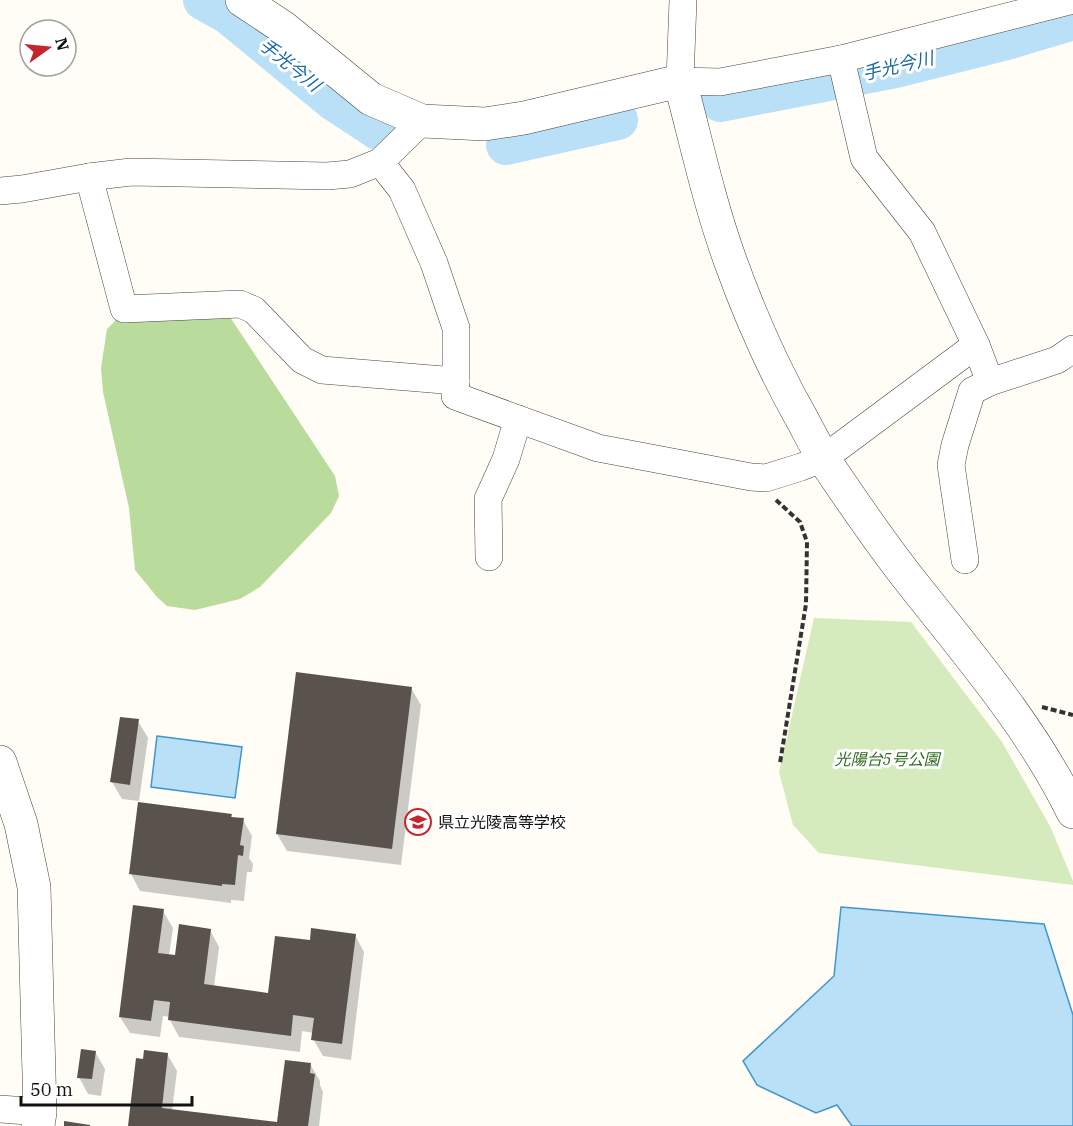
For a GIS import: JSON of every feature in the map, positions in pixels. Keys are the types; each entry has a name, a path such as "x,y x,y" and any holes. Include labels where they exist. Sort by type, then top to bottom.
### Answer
{"street":[{"path":"242,0 284,28 371,99 423,121 485,124 524,118 680,81 720,82 845,73 1073,0"},
{"path":"683,0 680,81 708,188 730,259 763,342 789,397 824,458 862,514 1009,707 1040,754 1073,812"},
{"path":"845,73 864,158 922,232 976,345 990,382"},
{"path":"0,191 131,172 327,176 350,174 380,162 423,121"},
{"path":"380,162 402,190 434,263 456,328 455,396 598,447 766,478 824,458 976,345"},
{"path":"89,177 124,309 240,304 254,310 302,360 322,370 456,381"},
{"path":"965,560 951,465 972,391 990,382 1057,360 1073,349"},
{"path":"489,556 488,498 506,459 518,419"},
{"path":"0,762 21,824 34,887 39,1119 0,1109"}],"path":[{"path":"751,477 800,522 807,542 806,604 780,763"},
{"path":"1042,707 1073,715"}],"green space":[{"path":"143,311 230,317 335,476 339,496 331,513 260,587 240,599 195,610 167,606 135,570 129,508 103,392 101,368 107,329 116,320"},
{"name":"光陽台5号公園","path":"814,618 911,622 1002,742 1050,826 1073,885 819,853 793,825 779,772"}],"water":[{"path":"157,736 242,747 235,798 151,787"},
{"path":"841,907 1044,924 1073,1015 1073,1126 852,1126 837,1105 816,1113 757,1085 743,1061 834,976"}],"building":[{"path":"296,672 412,687 392,849 276,834"},
{"path":"120,717 139,719 130,785 110,782"},
{"path":"138,802 232,814 231,817 244,818 240,845 244,846 243,856 238,855 235,885 222,884 222,886 129,874"},
{"path":"133,905 164,909 158,953 175,955 179,924 211,929 204,984 268,993 275,936 310,940 311,928 356,934 342,1044 311,1040 314,1018 293,1015 291,1036 168,1020 170,1002 154,1000 151,1021 119,1017"},
{"path":"81,1049 96,1051 92,1079 77,1078"},
{"path":"144,1050 168,1053 162,1108 277,1122 285,1060 311,1063 310,1073 315,1074 308,1126 128,1126 136,1058 143,1059"},
{"path":"64,1121 90,1125 90,1126 64,1126"}],"waterway":[{"name":"手光今川","path":"203,0 228,14 334,101 378,130"},
{"name":"手光今川","path":"720,102 895,68 1010,39 1073,20"},
{"name":"手光今川","path":"506,145 618,120"}],"place":[{"name":"県立光陵高等学校","path":"418,822"}]}
